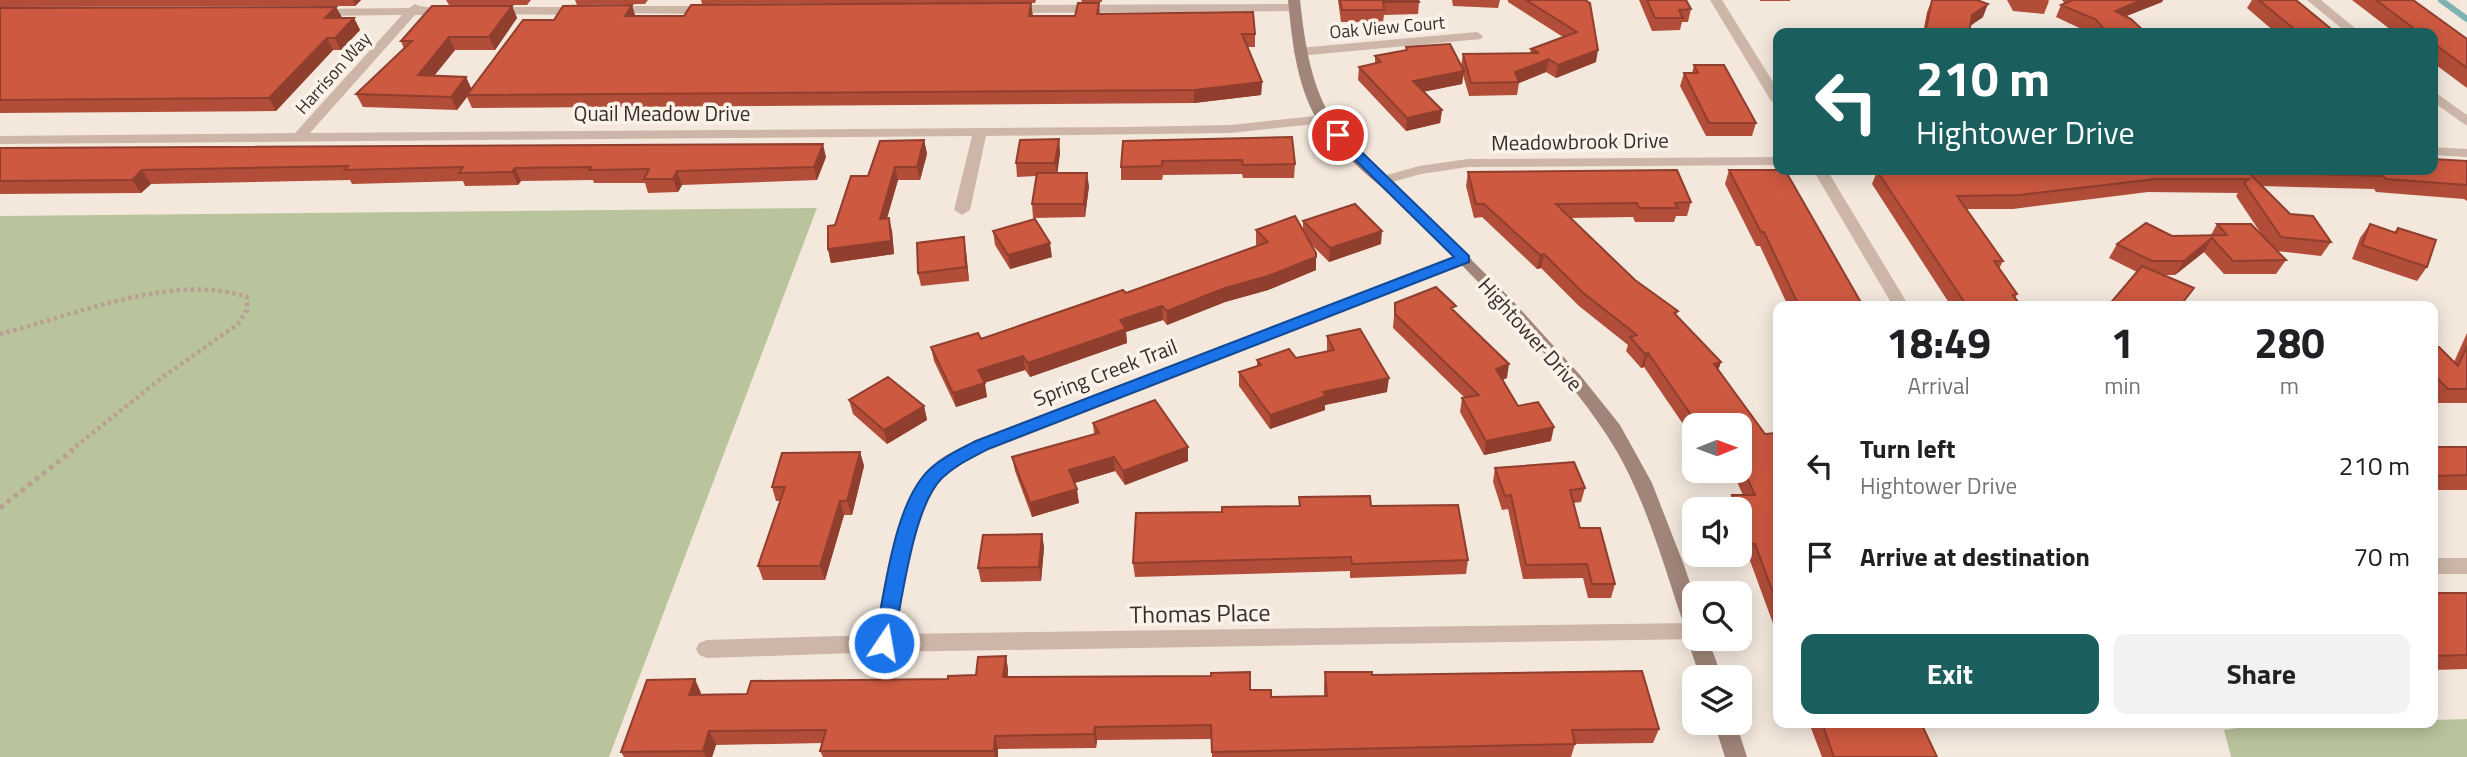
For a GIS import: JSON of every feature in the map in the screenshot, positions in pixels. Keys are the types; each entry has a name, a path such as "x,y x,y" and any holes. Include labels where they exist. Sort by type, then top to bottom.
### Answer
{"main road":[{"name":"Hightower Drive","path":"1294,4 1304,74 1324,119 1352,152 1385,180 1464,259 1596,405 1625,445 1645,486 1682,591"},
{"path":"1729,735 1736,757"}],"street":[{"name":"Harrison Way","path":"299,137 422,0"},
{"path":"1716,0 1773,93"},
{"path":"2313,0 2349,28"},
{"path":"991,9 1294,4"},
{"path":"481,11 729,10"},
{"path":"302,12 467,11"},
{"name":"Oak View Court","path":"1299,52 1477,36"},
{"path":"2438,99 2467,122"},
{"name":"Quail Meadow Drive","path":"0,140 1230,129 1324,119"},
{"path":"962,210 980,132"},
{"path":"2438,151 2467,153"},
{"name":"Meadowbrook Drive","path":"1385,180 1419,170 1468,163 1773,161"},
{"path":"1823,175 1898,301"},
{"name":"Spring Creek Trail","path":"884,643 906,537 920,495 935,474 952,461 1007,435 1464,259"},
{"path":"2438,566 2467,566"},
{"name":"Thomas Place","path":"707,649 884,643 1682,632"}],"path":[{"path":"0,334 180,289 235,290 247,297 247,310 238,324 163,376 0,508"}],"green space":[{"path":"817,208 609,757 0,757 0,216"},
{"path":"2467,719 2467,757 2231,757 2224,730 2438,728 2438,720"}],"building":[{"path":"1340,0 1419,2 1383,2 1384,10 1342,10"},
{"path":"1526,0 1585,0 1590,3 1598,50 1558,65 1549,59 1515,72 1519,82 1471,83 1463,54 1539,53 1531,49 1577,32"},
{"path":"1647,0 1686,0 1691,9 1679,10 1683,18 1655,18"},
{"path":"1932,0 1977,0 1988,4 1972,15 1970,28 1926,28"},
{"path":"2073,0 2142,0 2115,11 2131,19 2141,28 2103,28 2095,19 2061,5"},
{"path":"2259,0 2296,0 2330,28 2293,28"},
{"path":"2376,0 2413,0 2467,39 2467,68 2438,46 2438,28 2413,28"},
{"path":"1031,3 1029,16 1075,16 1078,3 1099,3 1097,14 1253,12 1255,34 1242,34 1262,82 1194,90 467,95 523,20 554,20 563,6 632,5 625,16 684,16 691,5"},
{"path":"432,6 512,6 489,37 449,37 418,75 466,77 451,97 356,94 412,41 401,41"},
{"path":"336,7 325,18 354,18 335,38 327,38 269,98 0,100 0,8"},
{"path":"1450,44 1464,71 1413,81 1442,110 1407,118 1359,67 1381,62 1375,56 1407,50 1406,47"},
{"path":"1694,65 1724,65 1756,123 1709,123 1684,73 1698,73"},
{"path":"1292,137 1295,164 1243,165 1242,160 1162,161 1162,166 1121,167 1123,141"},
{"path":"1059,139 1055,163 1016,163 1020,140"},
{"path":"924,140 917,167 895,167 880,219 889,218 891,241 828,249 828,226 835,225 851,176 868,176 880,141"},
{"path":"823,144 814,167 677,171 673,179 644,179 649,169 515,168 512,172 459,173 463,167 345,170 348,166 142,170 132,180 0,181 0,148"},
{"path":"2438,159 2467,161 2467,185 2386,179 2383,176 2349,175 2438,175"},
{"path":"1677,170 1691,202 1675,203 1678,208 1639,208 1637,203 1556,204 1635,280 1678,311 1674,313 1721,362 1714,364 1750,413 1690,413 1648,353 1645,354 1630,337 1637,335 1582,292 1544,254 1540,255 1484,204 1476,204 1468,172"},
{"path":"1729,170 1773,170 1773,175 1788,175 1860,301 1797,301 1764,232 1761,232"},
{"path":"1037,173 1087,173 1084,204 1032,204"},
{"path":"1880,175 2251,175 2290,214 2313,216 2331,242 2281,237 2244,183 2249,179 2156,179 2019,195 1957,196 2003,261 1994,261 2017,294 2013,295 2017,301 1964,301"},
{"path":"1355,204 1382,231 1330,248 1303,221"},
{"path":"1295,216 1316,257 1167,311 1162,306 1120,320 1126,329 1028,363 1023,356 978,370 985,383 953,393 931,347 978,333 981,339 1123,290 1126,293 1268,242 1256,230"},
{"path":"1035,219 1050,243 1008,255 993,231"},
{"path":"2146,223 2172,236 2227,235 2217,224 2251,224 2286,260 2233,261 2212,238 2184,261 2152,261 2117,244"},
{"path":"2370,224 2396,233 2398,228 2436,240 2427,267 2362,245"},
{"path":"964,237 966,267 918,273 917,243"},
{"path":"2142,266 2194,288 2184,301 2112,301"},
{"path":"1436,287 1456,306 1451,308 1509,364 1496,369 1518,406 1538,402 1554,427 1486,441 1462,398 1479,395 1395,314 1395,303"},
{"path":"1360,329 1389,378 1323,392 1326,396 1270,415 1239,372 1261,365 1257,360 1289,349 1296,358 1334,350 1327,336"},
{"path":"2467,346 2467,389 2448,389 2438,379 2438,347 2439,347 2458,366"},
{"path":"888,377 924,406 884,430 849,400"},
{"path":"1155,400 1188,447 1123,471 1114,457 1069,470 1077,489 1030,503 1012,457 1099,433 1093,423"},
{"path":"1752,416 1765,434 1773,433 1773,593 1755,544 1752,544 1752,497 1732,495 1755,495 1750,483 1752,483"},
{"path":"2438,447 2467,447 2467,475 2438,476"},
{"path":"860,452 847,501 840,501 820,566 758,566 785,487 772,487 782,453"},
{"path":"1574,462 1585,488 1570,490 1580,528 1600,528 1615,584 1592,584 1587,564 1526,565 1511,495 1505,496 1495,468"},
{"path":"1370,496 1371,506 1458,505 1468,560 1352,564 1351,557 1133,563 1136,513 1222,512 1222,507 1300,506 1299,497"},
{"path":"1042,534 1039,567 978,568 983,535"},
{"path":"2438,593 2467,593 2467,655 2438,656"},
{"path":"1006,656 1003,677 1211,676 1211,673 1250,672 1250,690 1271,690 1271,697 1327,696 1325,672 1372,672 1372,675 1642,671 1659,729 1572,730 1575,744 1212,752 1211,725 1095,727 1094,734 995,736 994,751 820,751 826,730 709,731 703,751 621,752 647,680 695,679 689,695 747,694 751,681 948,679 948,676 976,675 978,657"},
{"path":"1824,728 1923,728 1937,757 1834,757"}],"waterway":[{"path":"2441,0 2467,19"}],"route":[{"path":"884,643 906,537 920,495 935,474 952,461 982,445 1464,259 1385,180 1352,152 1338,135"}]}
